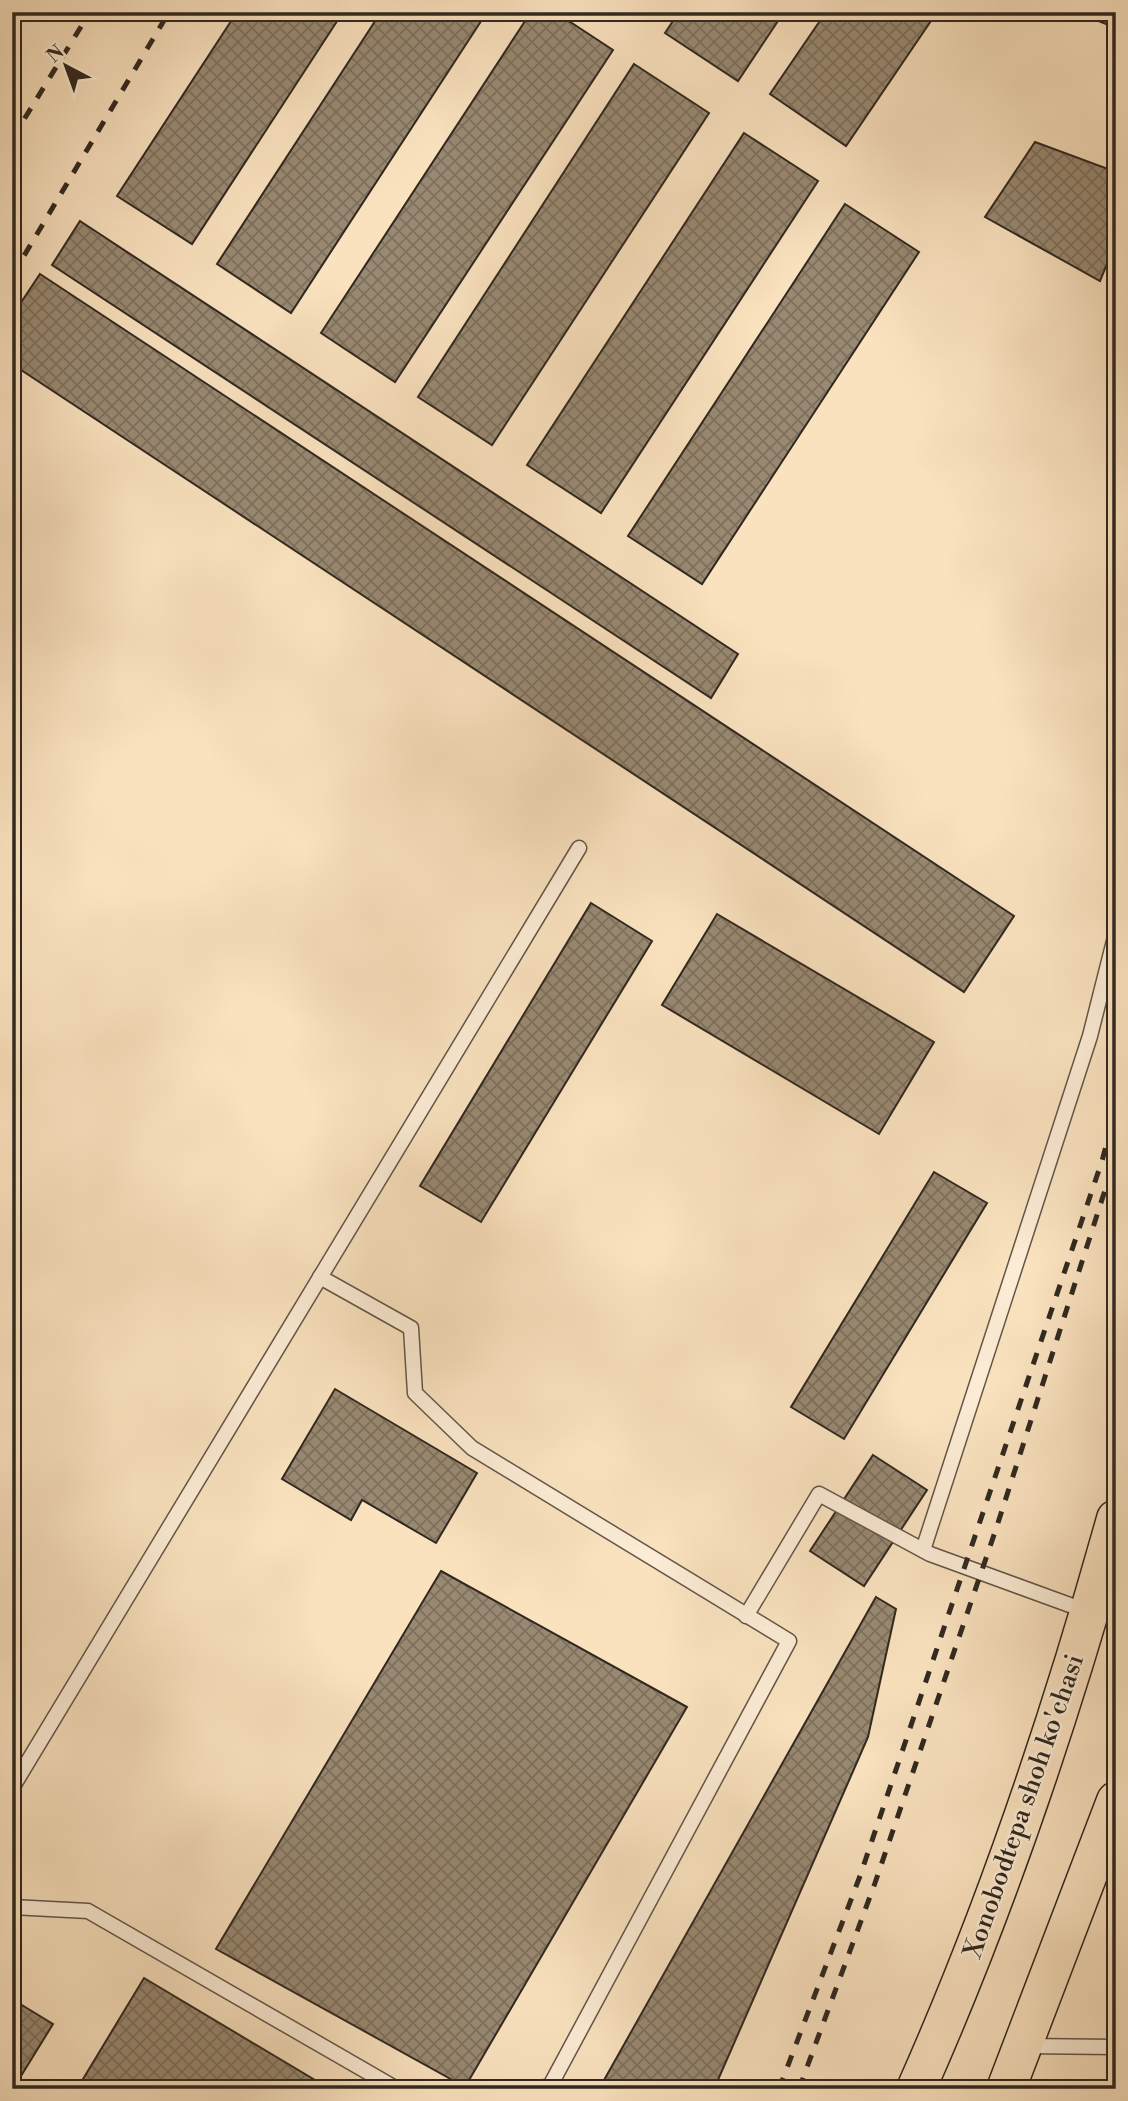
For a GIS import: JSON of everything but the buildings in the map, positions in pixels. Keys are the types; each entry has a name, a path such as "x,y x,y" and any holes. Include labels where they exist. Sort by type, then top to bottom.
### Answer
{"highway":[{"name":"Xonobodtepa shoh ko'chasi","path":"916,2089 1024,1819 1090,1612 1116,1519"},
{"path":"1006,2089 1116,1801"}],"lane":[{"path":"12,1788 579,848"},
{"path":"923,1550 1090,1036 1116,933"},
{"path":"320,1277 411,1328 415,1393 472,1448 789,1641 550,2086 534,2089"},
{"path":"747,1616 819,1494 923,1550 1090,1612"},
{"path":"12,1907 88,1911 397,2089"},
{"path":"1023,2046 1116,2047"}],"railway":[{"path":"12,139 90,12"},
{"path":"12,276 169,12"},
{"path":"779,2089 860,1876 1102,1161 1116,1109"},
{"path":"799,2089 875,1883 996,1529 1116,1156"}]}
